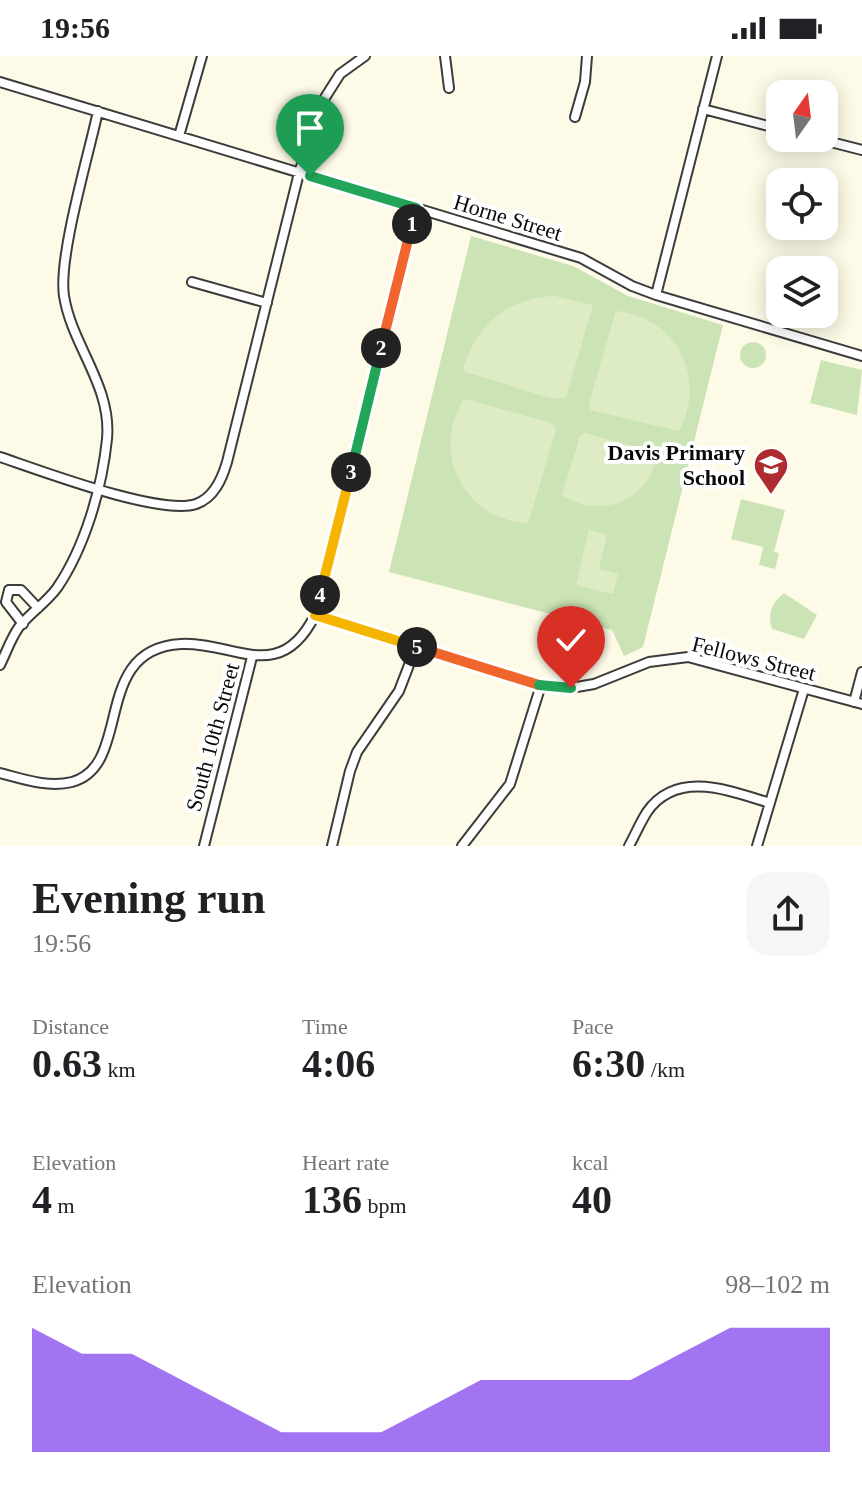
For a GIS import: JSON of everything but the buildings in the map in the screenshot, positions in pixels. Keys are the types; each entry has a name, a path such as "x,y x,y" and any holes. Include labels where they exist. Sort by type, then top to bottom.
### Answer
{"street":[{"path":"179,136 202,56"},
{"path":"0,457 97,488 180,507 200,503 223,478 299,173 329,89 347,68 365,56"},
{"path":"445,56 449,88"},
{"path":"575,117 585,82 587,56"},
{"path":"656,295 717,56"},
{"name":"Horne Street","path":"0,82 581,258 632,286 656,295 862,356"},
{"path":"703,109 766,125"},
{"path":"0,665 23,624 55,591 75,559 97,488 107,438 106,405 71,328 64,292 67,257 98,111"},
{"path":"838,144 862,150"},
{"name":"South 10th Street","path":"204,846 252,657 290,646 309,628 315,615 416,208"},
{"path":"192,282 267,303"},
{"path":"23,624 6,602 9,590 21,590 38,608"},
{"name":"Fellows Street","path":"315,615 541,685 571,688 594,684 649,662 688,657 858,703"},
{"path":"0,773 46,784 81,778 101,757 125,677 146,655 160,648 180,644 199,645 252,657"},
{"path":"332,846 357,752 399,691 416,647"},
{"path":"858,703 862,672"},
{"path":"462,846 510,784 541,685"},
{"path":"757,846 804,689"},
{"path":"629,846 647,812 671,791 711,786 770,803"}],"green space":[{"path":"471,236 573,266 628,296 723,325 643,647 624,656 612,630 389,572"},
{"path":"554,296 593,305 566,397 553,399 463,371 475,341 495,317 522,302"},
{"path":"616,311 638,316 656,325 671,338 681,354 688,372 690,391 687,411 679,431 590,410 589,403"},
{"path":"753,342 762,346 766,355 762,364 753,368 744,364 740,355 744,346"},
{"path":"821,360 862,370 857,415 810,403"},
{"path":"464,399 552,423 556,430 528,523 505,519 486,510 459,480 452,461 451,440 454,419"},
{"path":"585,433 657,453 653,469 635,494 608,506 577,503 562,495 580,436"},
{"path":"741,499 785,510 774,552 779,553 775,569 759,565 763,547 731,539"},
{"path":"589,530 607,534 599,569 618,574 613,594 576,585"},
{"path":"784,593 817,615 804,639 772,629 772,609"}],"place":[{"name":"Davis Primary School","path":"771,496"}],"route":[{"path":"310,176 416,208 315,615 541,685 571,688"}]}
